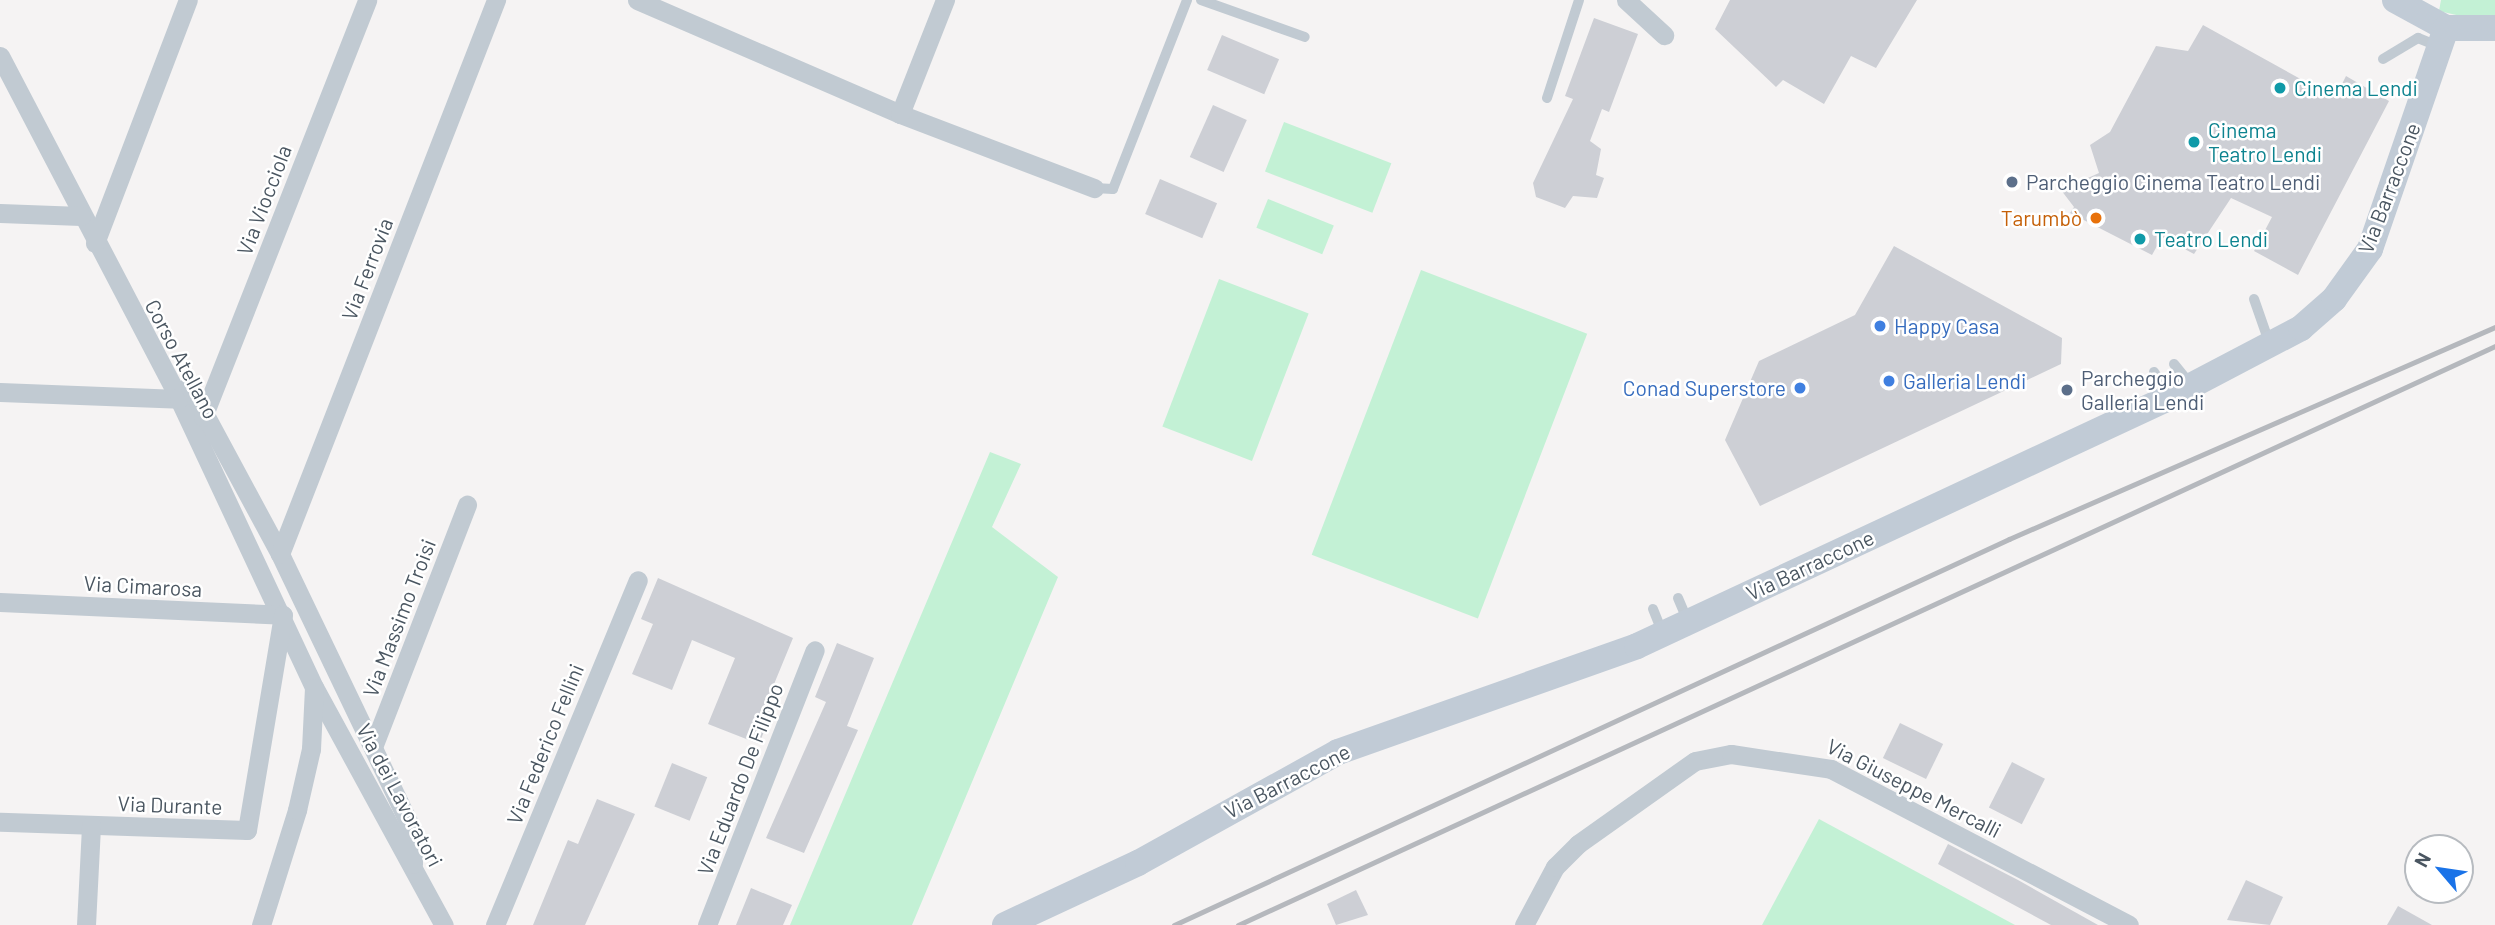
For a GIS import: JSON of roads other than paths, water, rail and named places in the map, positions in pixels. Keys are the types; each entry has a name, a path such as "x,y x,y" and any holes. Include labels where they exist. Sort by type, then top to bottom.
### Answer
{"street":[{"path":"95,243 188,0"},
{"name":"Via Viocciola","path":"203,417 367,0"},
{"name":"Via Ferrovia","path":"280,554 496,0"},
{"path":"637,0 900,114 1094,188"},
{"path":"900,114 946,0"},
{"path":"1626,0 1664,35"},
{"path":"2395,0 2443,37 2495,28"},
{"name":"Via Barraccone","path":"1004,925 1138,863 1338,752 1683,610 2181,391 2270,345 2334,299 2370,249 2443,37"},
{"name":"Corso Atellano","path":"0,56 7,83 180,399 284,615 314,687"},
{"path":"0,213 81,216"},
{"path":"0,392 180,399 189,385 203,417 280,554 413,831 413,867"},
{"name":"Via Massimo Troisi","path":"373,747 467,505"},
{"name":"Via Federico Fellini","path":"495,925 638,580"},
{"name":"Via Cimarosa","path":"0,602 284,615"},
{"name":"Via Durante","path":"0,822 247,830 284,615"},
{"name":"Via Eduardo De Filippo","path":"707,925 815,650"},
{"path":"261,925 297,810 311,749 314,687"},
{"name":"Via dei Lavoratori","path":"314,687 444,925"},
{"name":"Via Giuseppe Mercalli","path":"1524,925 1555,867 1578,845 1695,761 1731,754 1831,769 2129,925"},
{"path":"86,925 91,825"}],"lane":[{"path":"1094,188 1113,189 1187,0"},
{"path":"1201,0 1305,37"},
{"path":"1547,98 1579,0"},
{"path":"2383,59 2418,38 2443,37"},
{"path":"2254,299 2270,345"},
{"path":"2174,364 2181,391"},
{"path":"2154,372 2181,391"}],"railway":[{"path":"1174,925 2009,539 2495,327"},
{"path":"1238,925 2495,346"}],"place":[{"name":"Cinema Lendi","path":"2280,88"},
{"name":"Cinema Teatro Lendi","path":"2194,142"},
{"name":"Parcheggio Cinema Teatro Lendi","path":"2012,182"},
{"name":"Tarumbò","path":"2096,218"},
{"name":"Teatro Lendi","path":"2140,239"},
{"name":"Happy Casa","path":"1880,326"},
{"name":"Galleria Lendi","path":"1889,381"},
{"name":"Conad Superstore","path":"1800,388"},
{"name":"Parcheggio Galleria Lendi","path":"2067,390"}]}
